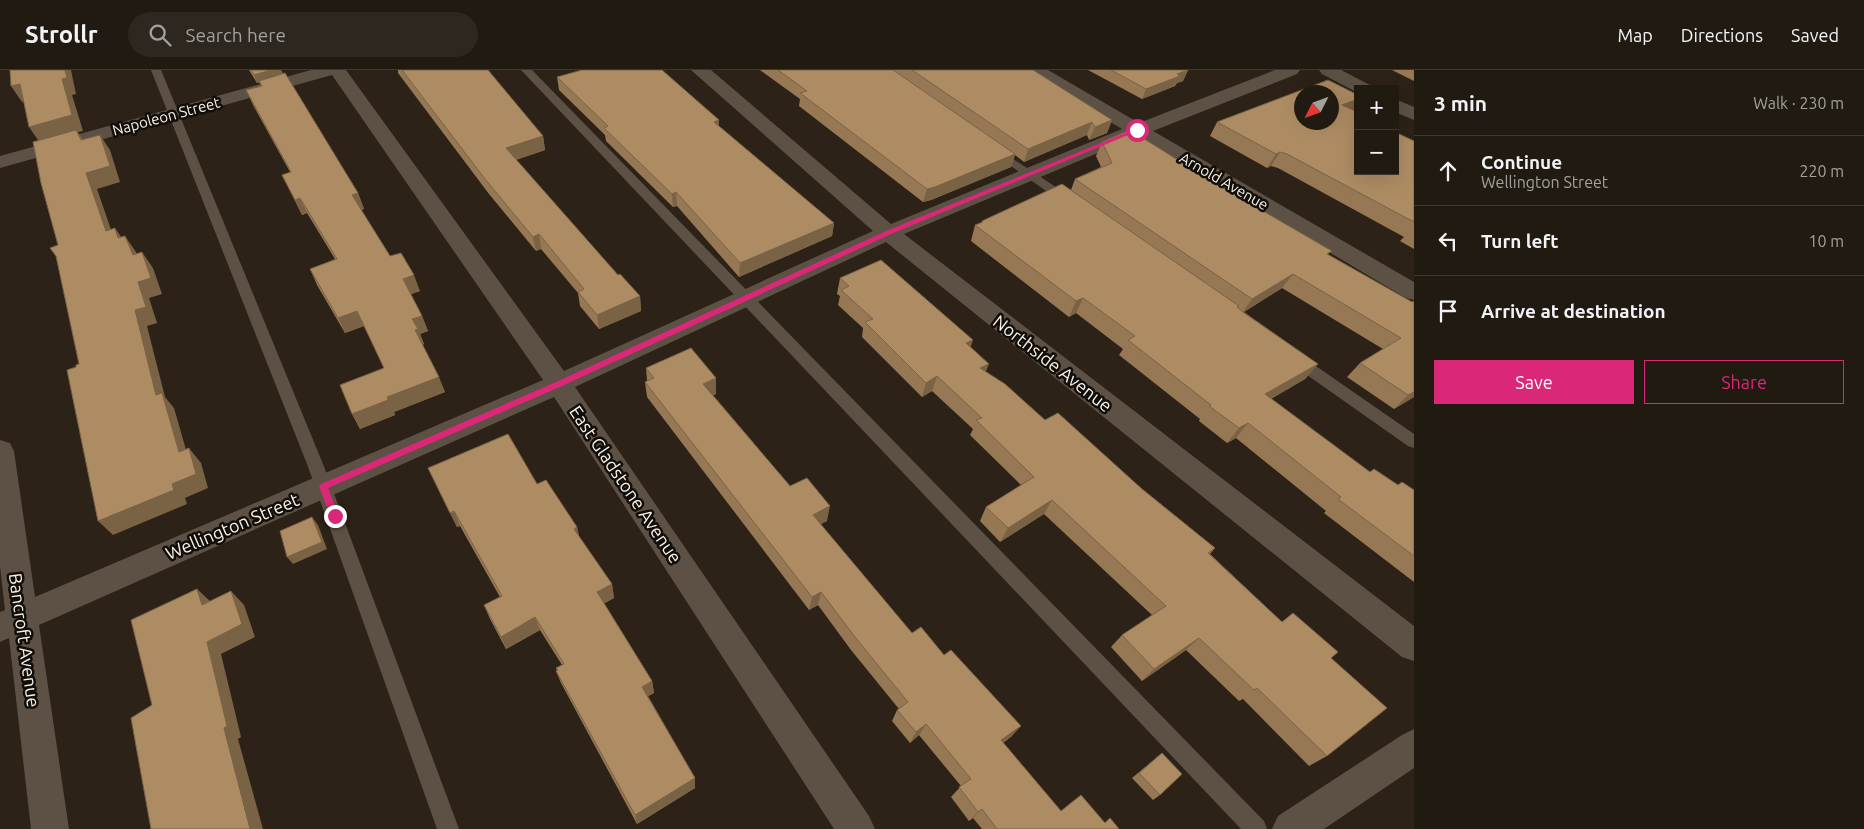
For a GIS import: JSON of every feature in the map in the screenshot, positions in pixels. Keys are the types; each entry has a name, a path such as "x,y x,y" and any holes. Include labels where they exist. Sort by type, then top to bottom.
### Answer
{"street":[{"name":"Napoleon Street","path":"0,162 331,70"},
{"name":"East Gladstone Avenue","path":"337,70 559,384 856,829"},
{"name":"Northside Avenue","path":"700,70 888,233 1414,646"},
{"name":"Arnold Avenue","path":"1035,70 1414,292"},
{"name":"Wellington Street","path":"11,622 559,384 746,300 888,233 1137,130 1291,70"},
{"path":"1328,70 1356,85"},
{"path":"1399,106 1414,114"},
{"name":"Bancroft Avenue","path":"0,451 11,622 50,829"},
{"path":"1291,829 1414,747"}],"lane":[{"path":"156,70 324,486 448,829"},
{"path":"526,70 1256,829"},
{"path":"983,142 1079,209"},
{"path":"1283,351 1414,442"}],"building":[{"path":"10,70 65,70 67,78 62,79 72,115 29,127 20,84 11,86"},
{"path":"251,70 271,70 254,75"},
{"path":"402,70 488,70 543,136 506,148 618,275 620,274 640,296 597,315 578,292 584,289 539,234 533,237 485,179"},
{"path":"582,70 662,70 719,120 714,122 834,223 740,263 676,192 672,194 604,128 608,126 557,77"},
{"path":"778,70 893,70 1015,154 927,189 800,93 807,91"},
{"path":"912,70 1033,70 1112,120 1095,127 1092,122 1028,149"},
{"path":"1111,70 1188,70 1177,74 1180,76 1146,89"},
{"path":"285,73 358,193 352,195 390,256 401,253 414,275 403,279 422,316 412,319 418,329 415,330 439,377 387,397 388,400 352,414 340,385 384,368 357,311 338,318 310,269 337,259 300,198 295,200 282,175 291,172 246,90 262,86 259,81"},
{"path":"1328,80 1338,85 1315,85"},
{"path":"1339,86 1354,93 1354,100 1342,105 1354,110 1354,175 1399,175 1399,134 1414,141 1414,222 1287,154 1280,152 1276,154 1217,122 1294,93 1294,130 1339,130"},
{"path":"76,130 81,140 100,135 110,166 86,173 106,231 115,228 118,238 125,236 133,255 142,252 151,278 138,282 146,307 135,310 156,395 162,393 179,452 189,448 196,474 172,484 174,490 98,521 67,370 79,364 56,256 50,248 58,245 41,183 33,142"},
{"path":"1130,130 1213,182 1332,251 1327,254 1412,302 1414,301 1414,392 1408,395 1360,363 1401,338 1293,274 1252,299 1075,179 1112,163 1102,142"},
{"path":"1062,184 1239,306 1237,307 1244,313 1318,364 1265,394 1370,472 1374,469 1398,485 1402,482 1414,490 1414,556 1338,499 1341,497 1248,423 1239,428 1209,406 1211,405 1128,340 1135,336 1083,298 1076,301 975,225"},
{"path":"881,260 973,340 966,343 989,364 980,368 1005,384 1045,420 1058,413 1142,489 1215,548 1208,553 1282,622 1293,613 1338,652 1331,658 1387,708 1327,756 1257,688 1254,690 1199,638 1154,669 1122,635 1166,606 1052,500 1008,528 986,507 1034,477 976,420 982,418 937,376 926,383 865,322 873,319 841,290 849,286 840,278"},
{"path":"691,348 716,378 703,384 790,486 807,478 830,506 813,515 912,633 921,627 944,655 951,650 1021,726 1001,740 1061,811 1081,795 1105,823 1110,818 1119,829 997,829 982,809 978,812 959,787 971,779 926,724 916,732 897,710 908,702 821,592 812,597 645,382 654,378 646,368"},
{"path":"508,434 537,484 546,480 577,527 574,529 612,584 597,592 652,681 642,687 695,778 635,815 556,671 558,670 556,668 564,664 535,617 501,637 484,605 502,596 454,511 450,513 428,468"},
{"path":"312,517 322,542 287,557 280,531"},
{"path":"197,589 202,605 231,591 242,624 207,642 227,726 224,728 250,829 151,829 131,718 152,705 131,620"},
{"path":"1162,753 1182,774 1160,795 1139,773"}],"route":[{"path":"335,516 324,486 559,384 746,300 888,233 1137,130"}]}
